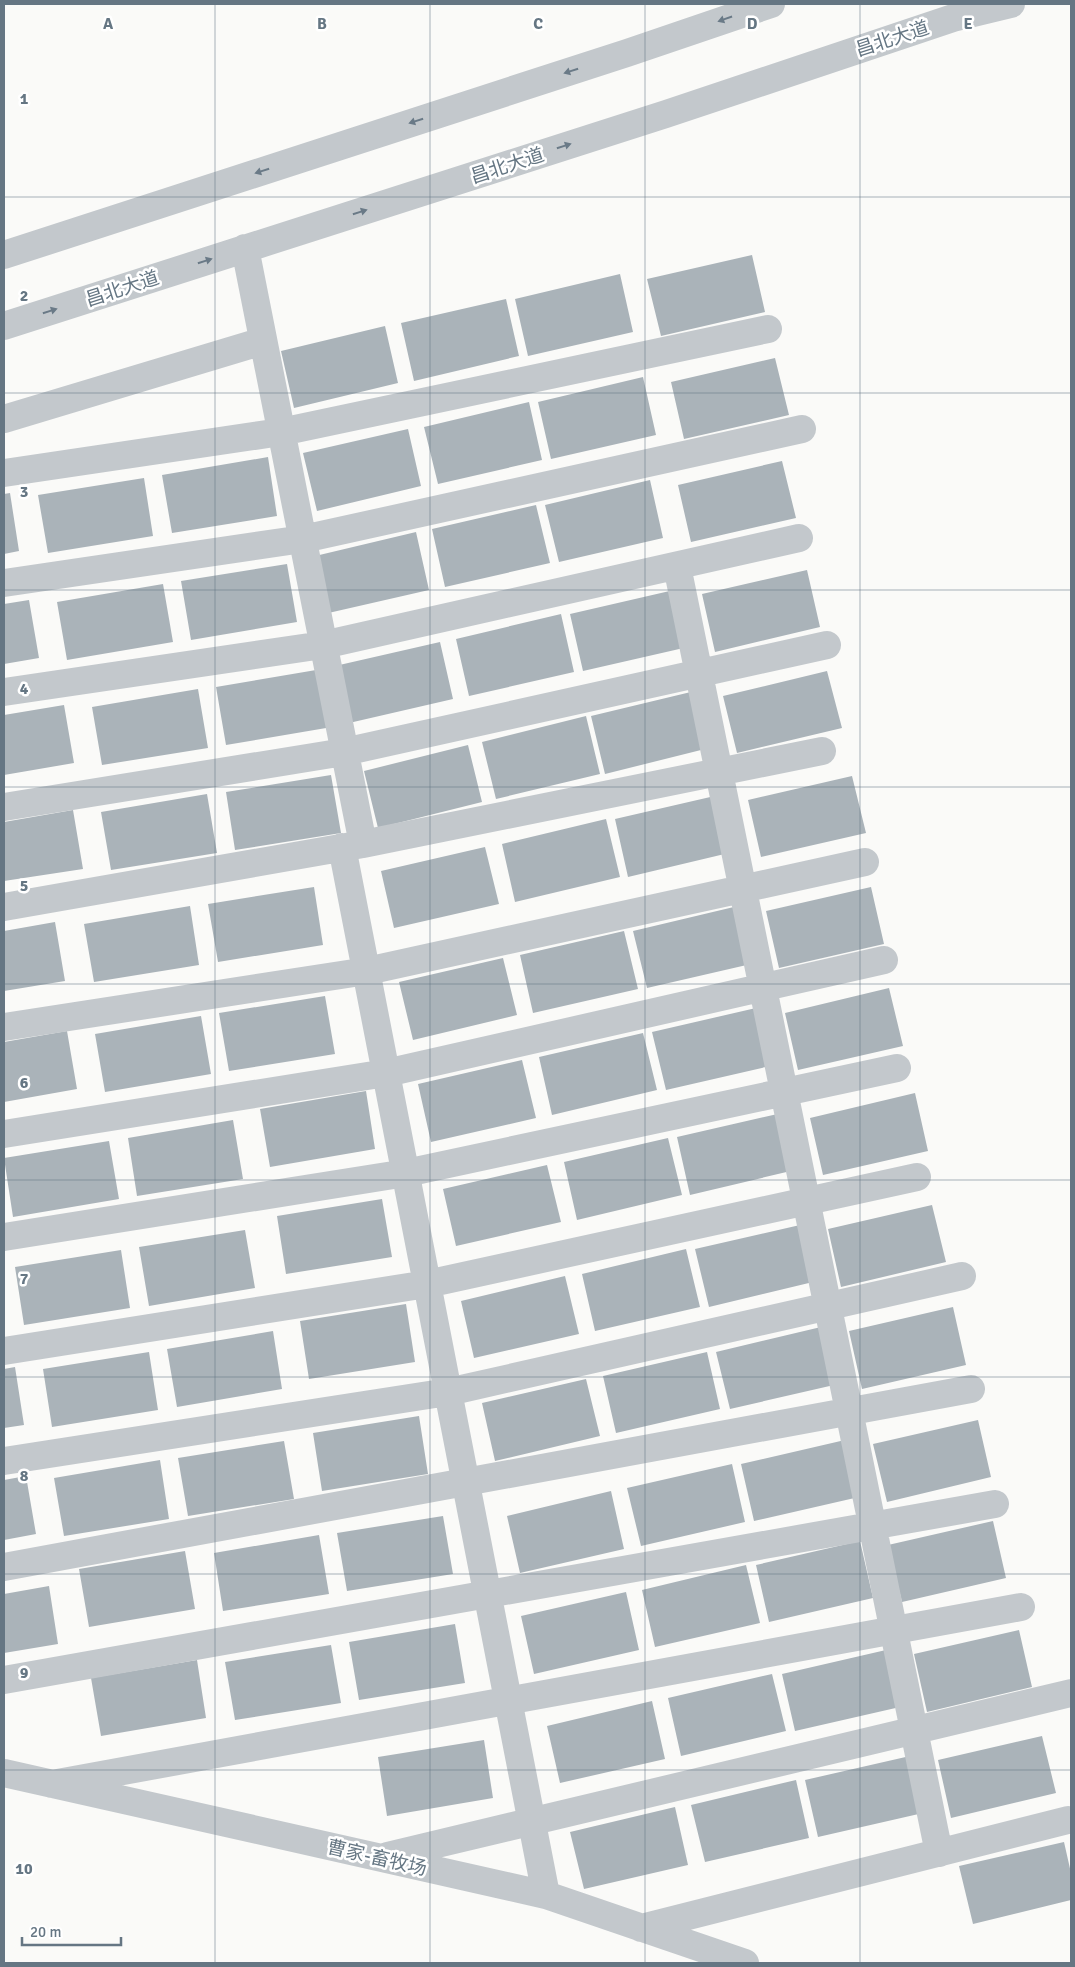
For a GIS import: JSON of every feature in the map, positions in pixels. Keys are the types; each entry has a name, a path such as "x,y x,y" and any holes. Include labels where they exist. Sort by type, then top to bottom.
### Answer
{"street":[{"path":"4,255 617,56 771,4"},
{"name":"昌北大道","path":"4,326 675,111 952,18 1011,4"},
{"path":"245,248 344,752 366,971 546,1895"},
{"path":"4,474 281,432 768,329"},
{"path":"4,419 263,341"},
{"path":"4,583 303,540 802,429"},
{"path":"4,692 323,645 799,538"},
{"path":"677,566 939,1853"},
{"path":"4,807 344,752 827,645"},
{"path":"4,907 352,846 822,751"},
{"path":"4,1027 366,971 865,862"},
{"path":"4,1134 386,1073 884,960"},
{"path":"4,1237 406,1173 897,1068"},
{"path":"4,1350 427,1284 917,1177"},
{"path":"4,1461 448,1392 962,1276"},
{"path":"4,1567 971,1389"},
{"path":"4,1680 995,1504"},
{"path":"52,1784 1021,1607"},
{"path":"380,1858 1071,1693"},
{"name":"曹家-畜牧场","path":"4,1773 546,1895 745,1963"},
{"path":"641,1928 1068,1820"}],"building":[{"path":"752,255 765,312 661,336 647,279"},
{"path":"620,274 633,332 528,356 515,299"},
{"path":"506,299 519,356 414,381 401,323"},
{"path":"385,326 398,383 294,408 281,351"},
{"path":"775,358 789,415 684,439 671,382"},
{"path":"643,377 656,435 551,459 538,402"},
{"path":"529,402 542,460 438,484 424,427"},
{"path":"408,429 421,486 317,511 303,453"},
{"path":"268,457 277,516 172,533 162,475"},
{"path":"782,461 796,518 691,542 678,485"},
{"path":"144,478 153,536 48,553 38,495"},
{"path":"650,480 663,538 559,562 545,505"},
{"path":"10,493 19,551 4,554 4,494"},
{"path":"536,505 550,563 445,587 432,529"},
{"path":"416,532 429,590 324,614 311,557"},
{"path":"287,564 297,622 191,640 181,581"},
{"path":"807,570 820,627 715,652 702,594"},
{"path":"163,584 173,642 67,660 57,602"},
{"path":"674,590 688,647 583,671 570,614"},
{"path":"29,600 39,658 4,664 4,604"},
{"path":"561,614 574,672 469,696 456,639"},
{"path":"440,642 453,699 349,723 335,666"},
{"path":"322,669 332,727 226,745 216,687"},
{"path":"827,671 842,728 737,753 723,696"},
{"path":"198,689 208,748 102,765 92,707"},
{"path":"695,691 709,748 605,774 591,716"},
{"path":"64,705 74,763 4,775 4,715"},
{"path":"586,716 600,774 496,799 482,742"},
{"path":"468,745 482,802 378,828 364,771"},
{"path":"331,775 341,833 235,850 226,792"},
{"path":"852,776 866,833 761,857 748,800"},
{"path":"207,794 217,853 111,870 101,812"},
{"path":"719,795 733,852 628,877 615,819"},
{"path":"73,810 83,869 4,881 4,822"},
{"path":"606,819 620,877 515,902 502,844"},
{"path":"485,847 499,904 394,928 381,871"},
{"path":"314,887 323,945 218,962 208,904"},
{"path":"871,887 884,944 779,968 766,911"},
{"path":"190,906 199,965 94,982 84,924"},
{"path":"738,906 751,964 647,988 633,931"},
{"path":"55,922 65,981 4,991 4,931"},
{"path":"624,931 638,989 533,1013 520,955"},
{"path":"503,958 517,1015 413,1040 399,982"},
{"path":"889,988 903,1046 798,1070 785,1013"},
{"path":"325,996 335,1054 229,1071 219,1013"},
{"path":"756,1008 770,1066 666,1090 652,1032"},
{"path":"201,1016 211,1074 105,1092 95,1034"},
{"path":"67,1031 77,1089 4,1102 4,1042"},
{"path":"643,1033 657,1090 552,1115 539,1057"},
{"path":"522,1060 536,1118 431,1142 418,1084"},
{"path":"366,1091 375,1149 270,1167 260,1109"},
{"path":"915,1093 928,1151 823,1175 810,1118"},
{"path":"782,1113 795,1170 690,1195 677,1137"},
{"path":"233,1120 243,1179 137,1196 128,1138"},
{"path":"668,1138 682,1195 577,1220 564,1162"},
{"path":"109,1141 119,1199 13,1217 4,1158"},
{"path":"547,1165 561,1222 456,1246 443,1189"},
{"path":"382,1199 392,1257 286,1274 277,1216"},
{"path":"932,1205 946,1262 841,1287 828,1229"},
{"path":"800,1225 813,1282 709,1307 695,1249"},
{"path":"245,1230 255,1288 149,1306 139,1247"},
{"path":"686,1249 700,1307 595,1331 582,1274"},
{"path":"121,1250 130,1308 24,1325 15,1267"},
{"path":"565,1276 579,1334 474,1358 461,1301"},
{"path":"406,1304 415,1362 309,1379 300,1321"},
{"path":"953,1307 966,1365 862,1389 849,1331"},
{"path":"821,1327 834,1385 730,1409 716,1352"},
{"path":"273,1331 282,1389 177,1407 167,1349"},
{"path":"149,1352 158,1410 52,1427 43,1369"},
{"path":"707,1352 720,1409 616,1433 603,1376"},
{"path":"15,1367 24,1425 4,1428 4,1369"},
{"path":"586,1379 600,1436 495,1461 482,1403"},
{"path":"419,1416 428,1474 322,1491 313,1433"},
{"path":"978,1420 991,1477 887,1502 873,1444"},
{"path":"845,1440 859,1497 754,1521 741,1464"},
{"path":"284,1441 294,1499 188,1516 178,1458"},
{"path":"160,1460 169,1519 64,1536 54,1478"},
{"path":"732,1464 745,1522 641,1546 627,1488"},
{"path":"26,1476 36,1534 4,1540 4,1480"},
{"path":"611,1491 624,1549 520,1573 507,1516"},
{"path":"443,1516 453,1574 347,1591 337,1533"},
{"path":"993,1521 1006,1578 902,1602 888,1545"},
{"path":"319,1535 329,1594 223,1611 214,1553"},
{"path":"860,1541 873,1598 769,1622 756,1565"},
{"path":"185,1551 195,1609 89,1627 79,1569"},
{"path":"746,1565 760,1623 655,1647 642,1590"},
{"path":"49,1586 58,1644 4,1653 4,1594"},
{"path":"626,1592 639,1650 534,1674 521,1616"},
{"path":"455,1624 465,1683 359,1700 349,1642"},
{"path":"1019,1630 1032,1687 927,1712 914,1654"},
{"path":"331,1645 341,1703 235,1720 225,1662"},
{"path":"886,1650 900,1707 795,1731 782,1674"},
{"path":"197,1660 206,1718 101,1736 91,1678"},
{"path":"772,1674 786,1731 681,1756 668,1698"},
{"path":"652,1701 665,1759 560,1783 547,1726"},
{"path":"1042,1736 1056,1793 951,1818 938,1760"},
{"path":"484,1740 493,1798 387,1816 378,1757"},
{"path":"910,1756 923,1813 818,1837 805,1780"},
{"path":"796,1780 809,1838 705,1862 691,1805"},
{"path":"675,1807 688,1865 584,1889 570,1832"},
{"path":"1064,1842 1071,1873 1071,1900 973,1924 959,1866"}]}
